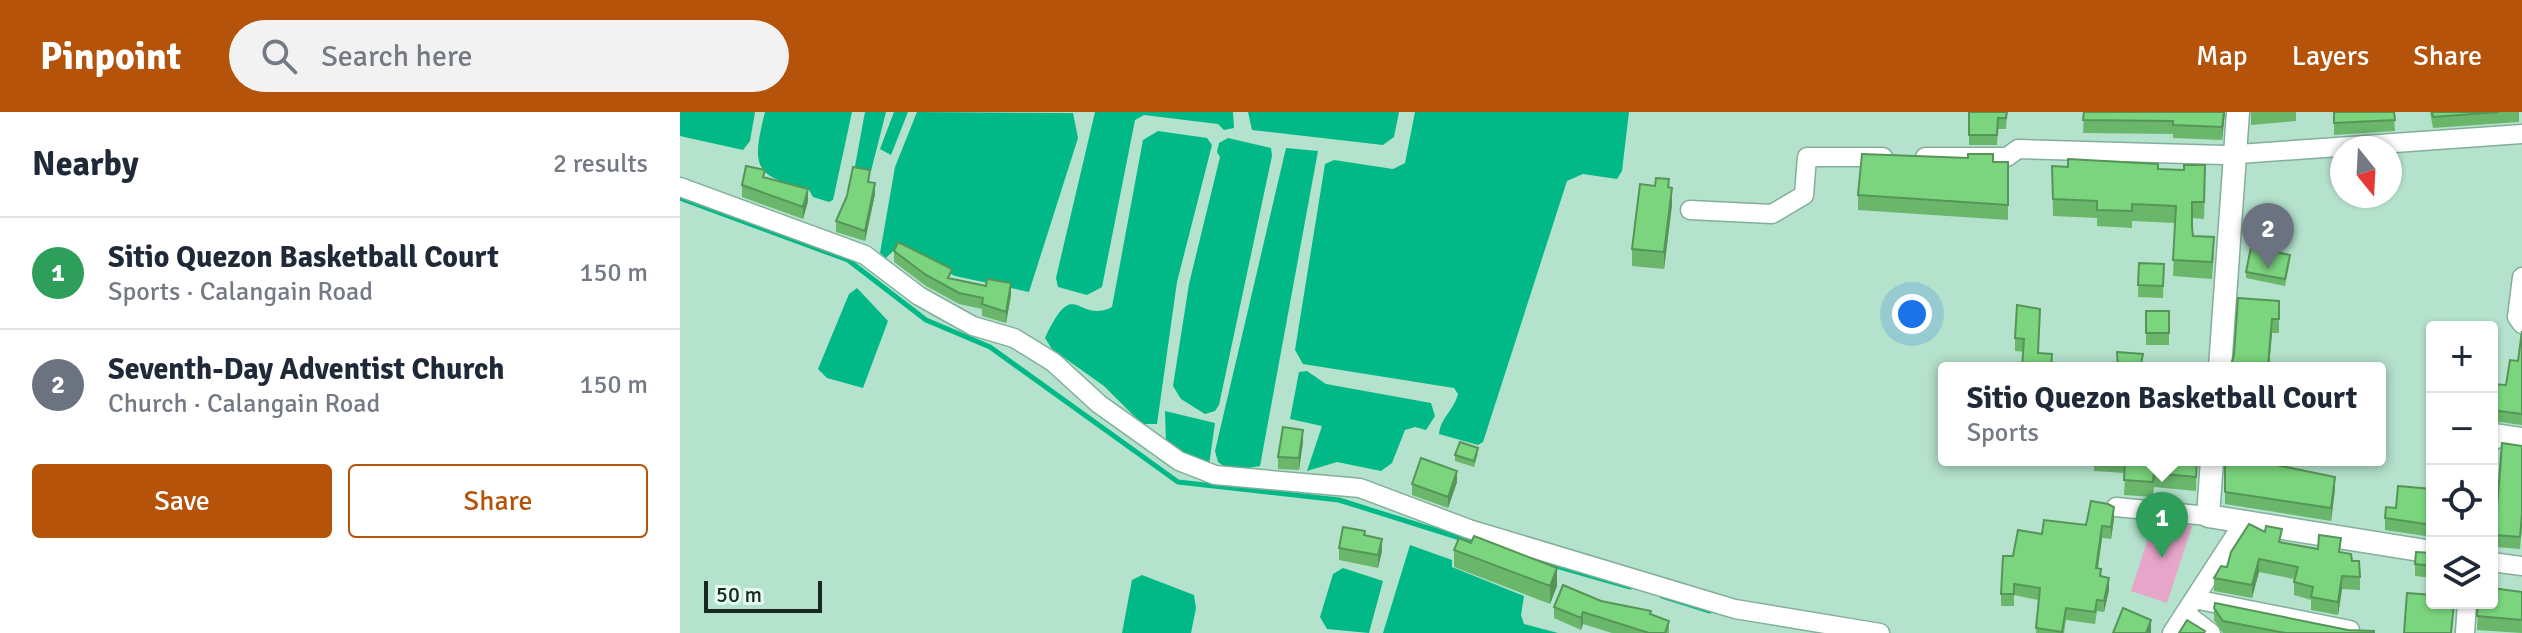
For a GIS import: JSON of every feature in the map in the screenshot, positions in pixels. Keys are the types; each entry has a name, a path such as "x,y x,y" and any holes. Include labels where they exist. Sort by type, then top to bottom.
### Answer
{"street":[{"path":"2221,362 2238,154 2238,112"},
{"path":"1690,210 1772,214 1804,195 1807,157 2007,157 2018,149 2238,154 2522,134"},
{"path":"680,187 865,255 919,296 973,326 1014,338 1053,362 1099,404 1179,461 1215,475 1360,488 1469,529 1735,609 1880,633"},
{"path":"2522,277 2517,317 2522,324"},
{"path":"2498,436 2522,439"},
{"path":"2208,516 2212,466"},
{"path":"2116,507 2208,516 2426,551"},
{"path":"2172,633 2244,522"},
{"path":"2498,563 2522,566"},
{"path":"2190,606 2350,630"},
{"path":"2190,606 2211,633"},
{"path":"2465,633 2467,609"}],"shaded area":[{"path":"680,112 755,112 750,141 743,150 680,136"},
{"path":"765,112 852,112 833,200 829,202 813,197 808,188 766,173 758,156"},
{"path":"865,112 886,112 871,171 857,173 855,166"},
{"path":"894,112 908,112 891,155 880,149"},
{"path":"917,112 1073,113 1078,138 1029,292 955,276 897,247 886,258 880,253 895,167"},
{"path":"1095,112 1233,112 1234,128 1224,130 1218,124 1144,115 1135,120 1102,287 1087,295 1058,287 1056,278"},
{"path":"1248,112 1399,112 1394,137 1383,145 1252,130"},
{"path":"1415,112 1629,112 1622,171 1617,179 1583,174 1567,181 1483,442 1478,445 1439,434 1458,394 1454,388 1303,364 1295,350 1325,164 1334,160 1393,169 1405,163"},
{"path":"1158,131 1207,138 1212,145 1177,282 1157,424 1142,424 1104,386 1052,349 1045,338 1063,308 1070,304 1100,311 1112,307 1143,140"},
{"path":"1228,138 1271,148 1272,156 1219,405 1215,411 1205,414 1181,399 1173,386 1189,284 1220,157 1217,152 1219,143"},
{"path":"1286,148 1318,151 1260,466 1231,471 1218,462 1215,451"},
{"path":"857,288 888,321 863,388 827,378 818,369 849,294"},
{"path":"1307,371 1326,384 1431,403 1435,416 1426,430 1415,427 1405,430 1392,463 1381,471 1337,462 1307,471 1322,426 1290,419 1299,372"},
{"path":"1165,411 1215,423 1209,465 1203,466 1166,443"},
{"path":"2156,514 2192,526 2167,603 2131,591"},
{"path":"1410,545 1452,560 1452,567 1524,596 1521,615 1524,624 1558,633 1383,633"},
{"path":"1343,568 1383,581 1369,633 1327,629 1320,617 1333,574"},
{"path":"1142,575 1194,595 1196,608 1191,633 1122,633 1132,580"}],"building":[{"path":"1969,112 2007,112 2006,118 1998,118 1997,135 1969,135"},
{"path":"2084,112 2224,112 2222,127 2173,125 2173,121 2083,120"},
{"path":"2334,112 2394,112 2395,120 2334,123"},
{"path":"2432,112 2499,112 2433,117"},
{"path":"1862,154 1968,158 1968,154 1993,154 1993,162 2008,162 2008,205 1858,195"},
{"path":"2068,159 2158,164 2158,169 2184,170 2184,165 2205,165 2204,202 2192,202 2192,227 2193,236 2214,237 2212,262 2173,260 2176,206 2132,204 2132,211 2097,210 2097,201 2053,199 2052,166 2068,167"},
{"path":"746,166 765,170 763,177 808,189 803,207 742,185"},
{"path":"853,167 870,170 868,182 875,183 865,231 836,221 847,196"},
{"path":"1656,178 1669,179 1668,187 1672,188 1664,252 1632,249 1640,184 1655,186"},
{"path":"898,242 952,269 948,278 986,286 987,279 1011,283 1006,312 982,304 983,298 959,293 926,275 894,251"},
{"path":"2251,247 2290,255 2285,279 2246,272"},
{"path":"2139,263 2164,264 2163,286 2138,285"},
{"path":"2238,298 2279,301 2279,319 2272,319 2268,362 2232,362"},
{"path":"2017,305 2040,309 2038,353 2052,354 2051,362 2022,362 2024,339 2015,338"},
{"path":"2146,311 2169,311 2169,333 2146,333"},
{"path":"2522,331 2522,414 2498,411 2498,384 2506,385 2510,360 2518,361"},
{"path":"2117,352 2143,354 2141,362 2118,362"},
{"path":"1283,427 1303,430 1299,458 1278,457"},
{"path":"1460,442 1478,448 1474,461 1455,455"},
{"path":"2502,443 2522,446 2520,537 2498,535"},
{"path":"1421,458 1457,471 1448,497 1412,484"},
{"path":"2125,466 2197,466 2196,477 2154,473 2153,482 2124,480"},
{"path":"2225,466 2281,466 2335,477 2331,508 2225,492"},
{"path":"2398,486 2426,488 2426,524 2385,518 2386,507 2396,508"},
{"path":"2091,501 2114,507 2111,527 2102,526 2096,568 2101,569 2100,576 2109,578 2104,601 2097,600 2095,612 2066,608 2062,632 2036,628 2040,588 2014,584 2014,594 2001,594 2003,556 2013,556 2018,530 2042,534 2044,520 2086,525"},
{"path":"2249,524 2265,532 2266,526 2282,529 2279,542 2318,549 2319,535 2341,538 2339,552 2351,554 2352,561 2359,561 2360,577 2342,576 2338,602 2311,597 2313,587 2294,582 2298,567 2259,559 2252,585 2214,578 2221,566 2227,567 2231,552"},
{"path":"1343,527 1365,531 1364,535 1382,539 1378,555 1339,548"},
{"path":"1474,536 1557,568 1550,586 1454,550 1459,538 1471,543"},
{"path":"2416,552 2426,553 2426,565 2415,564"},
{"path":"1563,585 1601,601 1651,611 1650,614 1669,621 1665,633 1649,633 1583,612 1581,618 1554,607"},
{"path":"2498,589 2522,592 2522,620 2477,616 2478,609 2498,609"},
{"path":"2407,593 2426,595 2426,609 2453,609 2451,633 2404,633"},
{"path":"2215,603 2374,633 2285,633 2223,621 2214,608"},
{"path":"2123,608 2151,620 2146,633 2113,633"},
{"path":"2187,620 2205,631 2204,633 2179,633"}],"waterway":[{"path":"680,198 848,260 926,320 990,347 1178,482 1339,500 1476,543"},
{"path":"1532,559 1630,587"},
{"path":"1662,596 1710,611"}],"place":[{"name":"Seventh-Day Adventist Church","path":"2268,269"},
{"name":"Sitio Quezon Basketball Court","path":"2162,558"}]}
